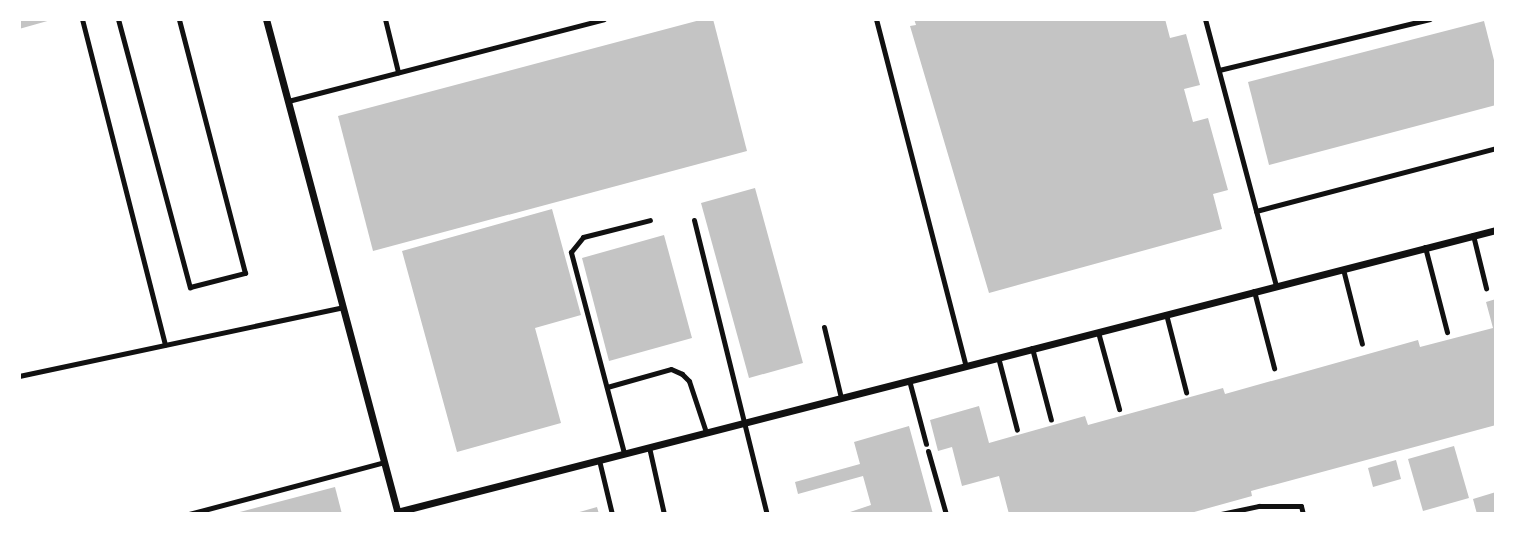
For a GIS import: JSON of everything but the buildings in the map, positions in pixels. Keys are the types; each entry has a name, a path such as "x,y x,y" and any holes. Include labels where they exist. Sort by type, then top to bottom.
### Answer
{"street":[{"path":"266,19 397,513 1496,230"}],"lane":[{"path":"82,19 166,345"},
{"path":"118,19 190,287 245,274 179,19"},
{"path":"385,19 398,72"},
{"path":"288,101 604,19"},
{"path":"876,19 966,366"},
{"path":"1205,19 1276,286"},
{"path":"1387,19 1390,29"},
{"path":"1219,70 1430,19"},
{"path":"1256,211 1496,148"},
{"path":"624,453 571,253 583,237 650,220"},
{"path":"694,220 767,514"},
{"path":"1473,236 1486,288"},
{"path":"1425,247 1447,332"},
{"path":"1343,269 1362,344"},
{"path":"1254,291 1274,368"},
{"path":"19,376 343,307"},
{"path":"1166,314 1186,392"},
{"path":"824,327 841,398"},
{"path":"1098,332 1119,409"},
{"path":"1032,348 1051,420"},
{"path":"998,357 1017,430"},
{"path":"607,387 671,369 689,381 706,432"},
{"path":"909,380 926,444"},
{"path":"649,447 664,514"},
{"path":"928,452 946,514"},
{"path":"599,460 612,514"},
{"path":"189,514 384,462"},
{"path":"1221,514 1259,506 1301,506 1303,514"}]}
